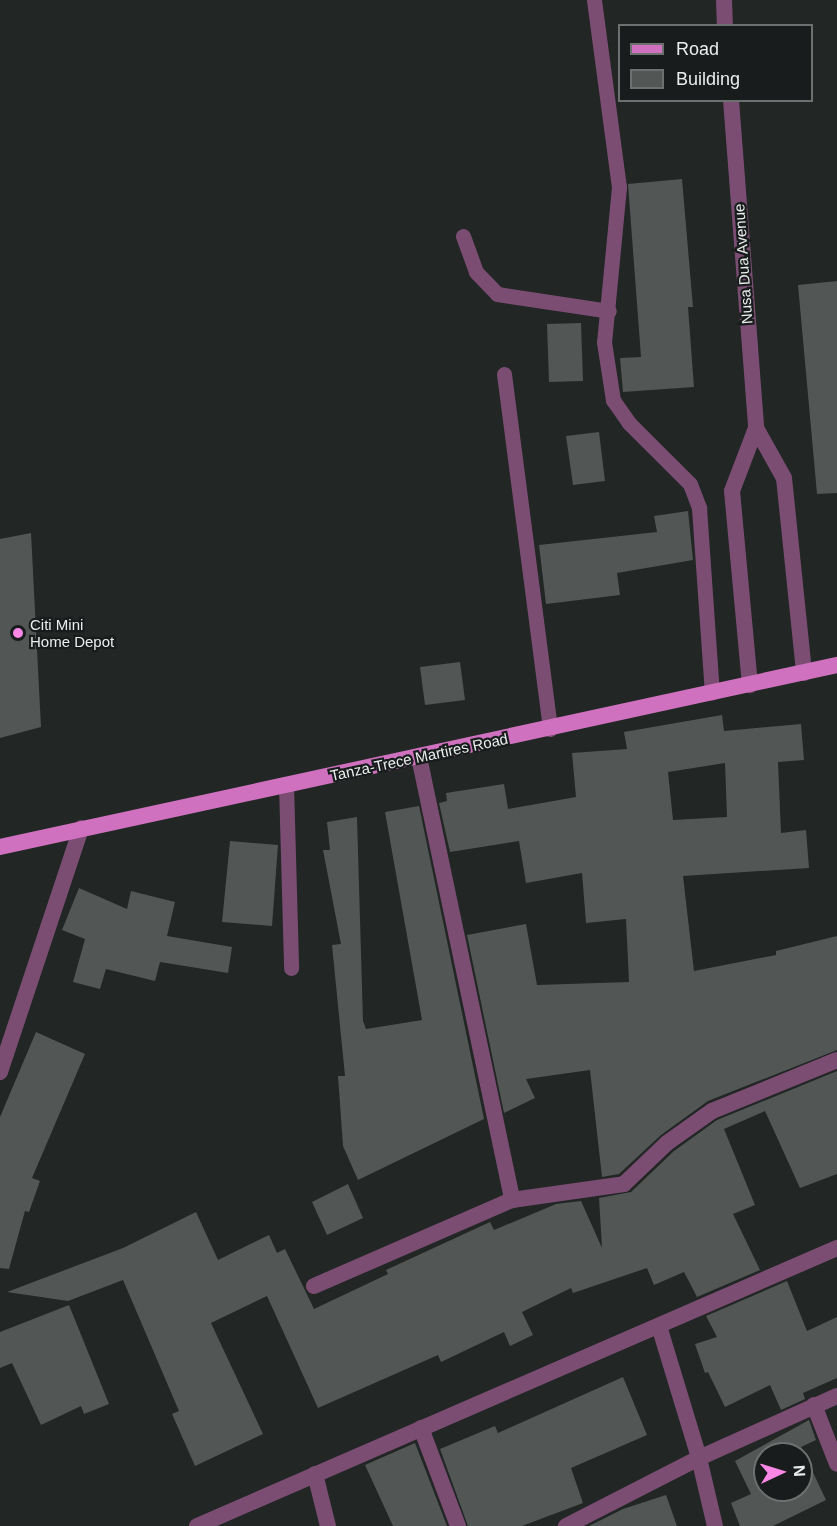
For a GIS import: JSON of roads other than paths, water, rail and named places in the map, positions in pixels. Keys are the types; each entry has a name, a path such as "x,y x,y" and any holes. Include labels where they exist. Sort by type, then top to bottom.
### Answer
{"main road":[{"name":"Tanza-Trece Martires Road","path":"0,847 837,666"}],"street":[{"path":"723,0 725,24"},
{"name":"Nusa Dua Avenue","path":"731,102 756,428 784,478 804,673"},
{"name":"Nusa Dua Avenue","path":"750,685 732,491 756,428"},
{"path":"420,757 512,1200"},
{"path":"0,1072 81,828"},
{"path":"314,1286 512,1200 624,1184 667,1143 712,1112 837,1060"},
{"path":"196,1526 837,1248"},
{"path":"659,1326 699,1458 715,1526"},
{"path":"566,1526 587,1522 699,1458 837,1396"},
{"path":"814,1406 837,1464"},
{"path":"421,1428 458,1526"},
{"path":"315,1474 328,1526"}],"lane":[{"path":"594,0 619,187 609,311 604,342 613,400 629,423 690,484 699,508 712,693"},
{"path":"463,236 476,272 497,294 609,311"},
{"path":"504,374 550,729"},
{"path":"286,784 291,968"}],"place":[{"name":"Citi Mini Home Depot","path":"18,633"}]}
